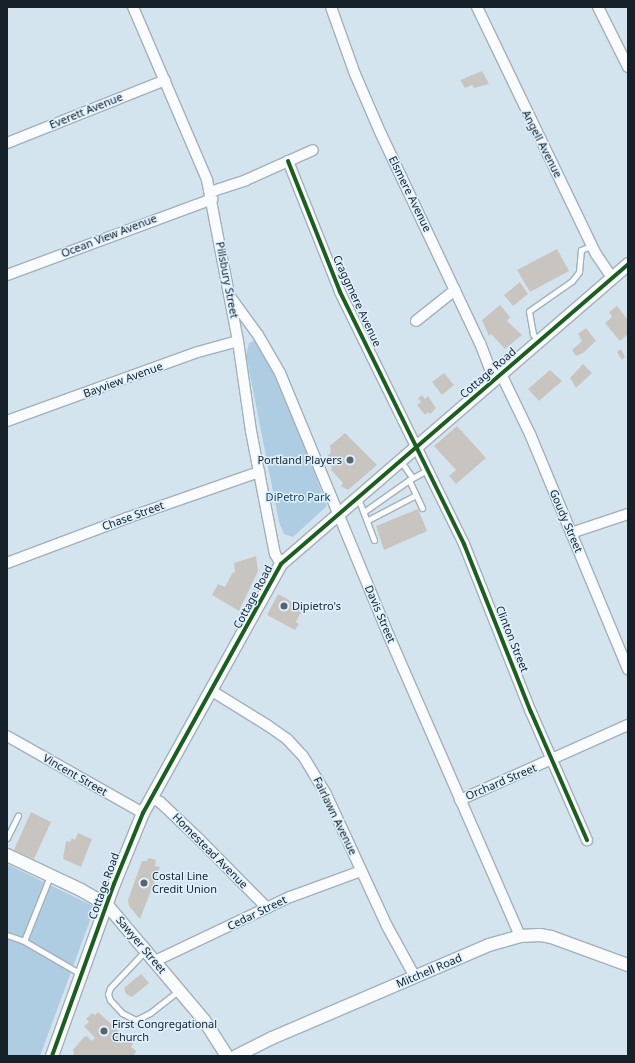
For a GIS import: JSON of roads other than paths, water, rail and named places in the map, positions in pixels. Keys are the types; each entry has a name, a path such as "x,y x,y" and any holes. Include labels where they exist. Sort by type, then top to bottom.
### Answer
{"street":[{"name":"Pillsbury Street","path":"133,7 165,80 211,196 238,341 259,472 275,554 281,564"},
{"name":"Elsmere Avenue","path":"331,7 368,103 490,369 499,376"},
{"name":"Angell Avenue","path":"476,7 592,245 612,278"},
{"path":"598,7 628,67"},
{"name":"Everett Avenue","path":"7,143 165,80"},
{"name":"Ocean View Avenue","path":"7,275 211,196 312,150"},
{"name":"Craggmere Avenue","path":"288,161 340,292 417,446"},
{"name":"Cottage Road","path":"52,1056 81,974 143,813 212,691 281,564 628,264"},
{"path":"416,321 455,290"},
{"name":"Davis Street","path":"230,298 258,334 280,373 460,800 520,936"},
{"name":"Bayview Avenue","path":"7,421 198,352 238,341"},
{"name":"Goudy Street","path":"499,376 571,533 628,669"},
{"name":"Clinton Street","path":"417,446 464,544 587,840"},
{"name":"Chase Street","path":"7,563 127,518 259,472"},
{"path":"571,533 628,514"},
{"name":"Fairlawn Avenue","path":"212,691 267,724 287,739 303,756 326,794 360,871 415,977"},
{"name":"Orchard Street","path":"460,800 553,760 628,725"},
{"name":"Vincent Street","path":"7,736 143,813"},
{"name":"Homestead Avenue","path":"151,798 160,802 268,908"},
{"name":"Sawyer Street","path":"7,855 107,905 179,990 220,1042 227,1056"},
{"name":"Cedar Street","path":"155,961 333,879 360,871"},
{"name":"Mitchell Road","path":"236,1056 272,1038 489,945 520,936 540,935 551,937 628,965"}],"lane":[{"path":"538,341 533,334 529,312 572,281 579,272 581,250 592,245"},
{"path":"400,460 422,508"},
{"path":"365,511 410,479 429,469"},
{"path":"368,520 416,495"},
{"path":"357,497 365,511 374,540"},
{"path":"7,838 18,815"},
{"path":"24,941 50,876"},
{"path":"7,936 24,941 81,974"},
{"path":"146,950 110,988 108,994 110,1000 122,1013 136,1020 150,1013 179,990"}],"place":[{"name":"Portland Players","path":"350,460"},
{"name":"Dipietro's","path":"284,606"},
{"name":"Costal Line Credit Union","path":"144,883"},
{"name":"First Congregational Church","path":"104,1031"}],"park label":[{"name":"DiPetro Park","path":"298,497"}]}
